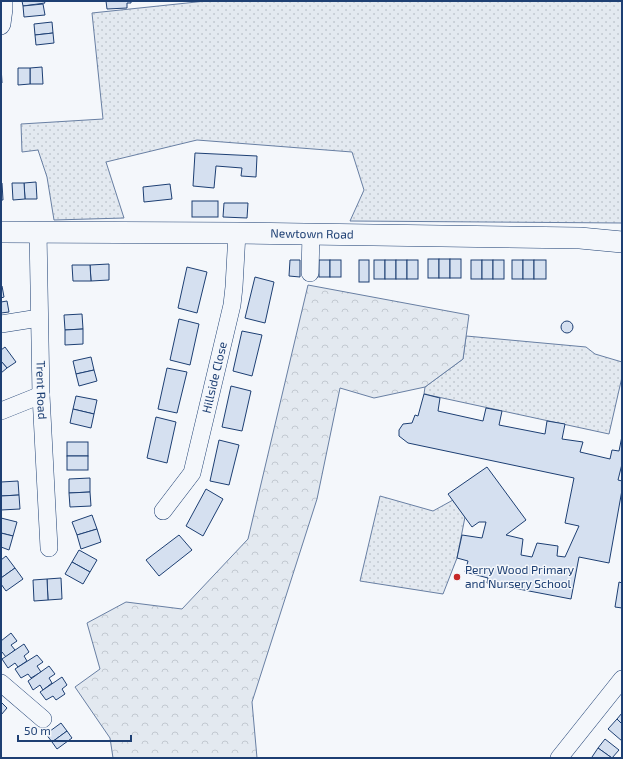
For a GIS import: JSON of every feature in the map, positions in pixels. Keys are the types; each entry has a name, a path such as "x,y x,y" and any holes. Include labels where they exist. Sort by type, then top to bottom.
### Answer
{"main road":[{"name":"Newtown Road","path":"1,232 237,233 580,238 622,242"}],"street":[{"path":"1,26 4,1"},
{"name":"Trent Road","path":"38,232 41,395 49,548"},
{"name":"Hillside Close","path":"163,511 192,473 232,305 237,233"},
{"path":"310,273 311,234"},
{"path":"1,324 39,318"},
{"path":"1,411 41,395"},
{"path":"559,758 622,679"},
{"path":"1,682 43,719"}],"green space":[{"path":"206,1 622,1 622,223 350,221 364,190 352,152 197,140 106,162 124,218 54,220 47,177 38,150 22,152 21,124 103,119 92,13"},
{"path":"308,285 469,315 463,359 425,387 374,398 340,388 317,499 252,702 257,758 113,758 110,738 75,687 100,669 87,623 126,602 182,609 248,539"},
{"path":"466,336 586,347 595,354 622,362 622,377 609,434 424,394 425,387 463,359"},
{"path":"380,496 433,511 453,500 465,517 457,558 443,594 360,581"}],"building":[{"path":"22,1 44,1 45,3 23,6"},
{"path":"106,1 131,1 131,3 127,3 127,8 107,9"},
{"path":"43,4 45,15 24,17 23,6"},
{"path":"52,22 53,33 35,35 34,24"},
{"path":"53,33 54,43 36,45 35,35"},
{"path":"42,67 43,84 30,84 30,68"},
{"path":"18,68 30,68 30,84 18,85"},
{"path":"195,153 257,156 256,177 241,176 242,168 216,166 214,188 193,186"},
{"path":"36,182 37,199 25,199 24,183"},
{"path":"2,183 3,200 1,200"},
{"path":"12,183 24,183 25,199 13,200"},
{"path":"170,184 172,199 144,202 143,187"},
{"path":"192,201 218,201 218,217 192,217"},
{"path":"224,203 248,203 247,218 223,217"},
{"path":"428,259 439,259 439,278 428,278"},
{"path":"439,259 450,259 450,278 439,278"},
{"path":"450,259 461,259 461,278 450,278"},
{"path":"290,260 300,260 300,277 289,276"},
{"path":"319,260 330,260 330,277 319,277"},
{"path":"330,260 341,260 341,277 330,277"},
{"path":"359,260 369,260 369,282 359,282"},
{"path":"374,260 385,260 385,279 374,279"},
{"path":"385,260 396,260 396,279 385,279"},
{"path":"396,260 407,260 407,279 396,279"},
{"path":"407,260 418,260 418,279 407,279"},
{"path":"471,260 482,260 482,279 471,279"},
{"path":"482,260 493,260 493,279 482,279"},
{"path":"493,260 504,260 504,279 493,279"},
{"path":"512,260 523,260 523,279 512,279"},
{"path":"523,260 534,260 534,279 523,279"},
{"path":"534,260 546,260 546,279 534,279"},
{"path":"109,264 109,280 91,281 90,265"},
{"path":"72,265 90,265 91,281 73,281"},
{"path":"187,267 207,272 197,313 178,308"},
{"path":"255,277 274,282 265,323 245,318"},
{"path":"2,286 4,297 1,298 1,287"},
{"path":"7,301 9,312 1,313 1,302"},
{"path":"82,314 83,329 65,330 64,315"},
{"path":"179,319 199,324 190,365 170,360"},
{"path":"569,321 572,322 572,332 565,333 562,332 561,325 562,322"},
{"path":"83,329 83,344 65,345 65,330"},
{"path":"242,331 262,335 252,376 233,371"},
{"path":"5,347 16,362 7,368 1,361 1,350"},
{"path":"91,357 94,370 76,374 73,361"},
{"path":"1,361 7,368 1,373"},
{"path":"167,368 187,372 177,413 158,409"},
{"path":"94,370 97,381 79,386 76,374"},
{"path":"231,386 251,391 242,431 222,427"},
{"path":"424,394 440,398 438,411 483,421 486,408 502,411 499,425 545,434 547,421 565,424 562,439 583,442 580,452 610,459 612,450 619,451 622,436 622,464 618,480 622,481 622,490 609,563 579,557 571,599 487,583 488,578 465,572 468,561 457,558 462,535 482,538 486,522 479,522 472,527 448,494 487,467 526,520 506,535 523,539 521,555 532,557 537,543 558,546 557,556 565,557 579,526 565,523 574,478 408,443 399,436 399,430 403,424 412,423 415,415 418,416"},
{"path":"76,396 97,400 94,414 73,409"},
{"path":"73,409 94,414 91,428 70,423"},
{"path":"156,417 176,422 167,463 147,458"},
{"path":"219,440 239,445 229,485 210,481"},
{"path":"67,442 88,442 88,456 67,456"},
{"path":"67,456 88,456 88,470 67,470"},
{"path":"90,478 90,492 69,493 69,479"},
{"path":"18,481 19,495 1,496 1,482"},
{"path":"206,489 223,499 203,536 186,526"},
{"path":"90,492 91,506 70,507 69,493"},
{"path":"19,495 20,509 1,510 1,496"},
{"path":"92,515 97,529 77,535 72,522"},
{"path":"1,518 17,522 13,536 1,533"},
{"path":"97,529 101,542 81,549 77,535"},
{"path":"1,533 13,536 9,550 1,547"},
{"path":"179,535 192,550 159,576 146,560"},
{"path":"79,550 97,560 90,572 72,562"},
{"path":"6,556 15,568 1,578 1,560"},
{"path":"72,562 90,572 83,584 65,574"},
{"path":"15,568 23,579 6,591 1,584 1,578"},
{"path":"61,578 62,599 48,600 47,579"},
{"path":"47,579 48,600 34,601 33,580"},
{"path":"619,582 622,583 622,608 615,607"},
{"path":"11,633 17,641 11,645 15,650 6,657 2,652 1,653 1,641"},
{"path":"24,644 29,652 24,656 27,661 18,667 15,663 8,668 2,659"},
{"path":"37,655 43,662 37,666 41,672 31,678 28,674 21,678 15,669"},
{"path":"49,666 55,674 49,678 52,683 43,690 40,685 33,690 28,681"},
{"path":"62,677 67,685 62,689 65,694 56,700 53,696 46,700 40,692"},
{"path":"1,702 7,708 1,715"},
{"path":"622,713 622,724 617,719"},
{"path":"617,719 622,724 622,741 608,729"},
{"path":"61,723 67,731 52,742 46,734"},
{"path":"67,731 72,738 57,749 52,742"},
{"path":"605,739 619,750 612,758 598,748"},
{"path":"598,748 612,758 593,758 592,757"}],"place":[{"name":"Perry Wood Primary and Nursery School","path":"457,577"}]}
